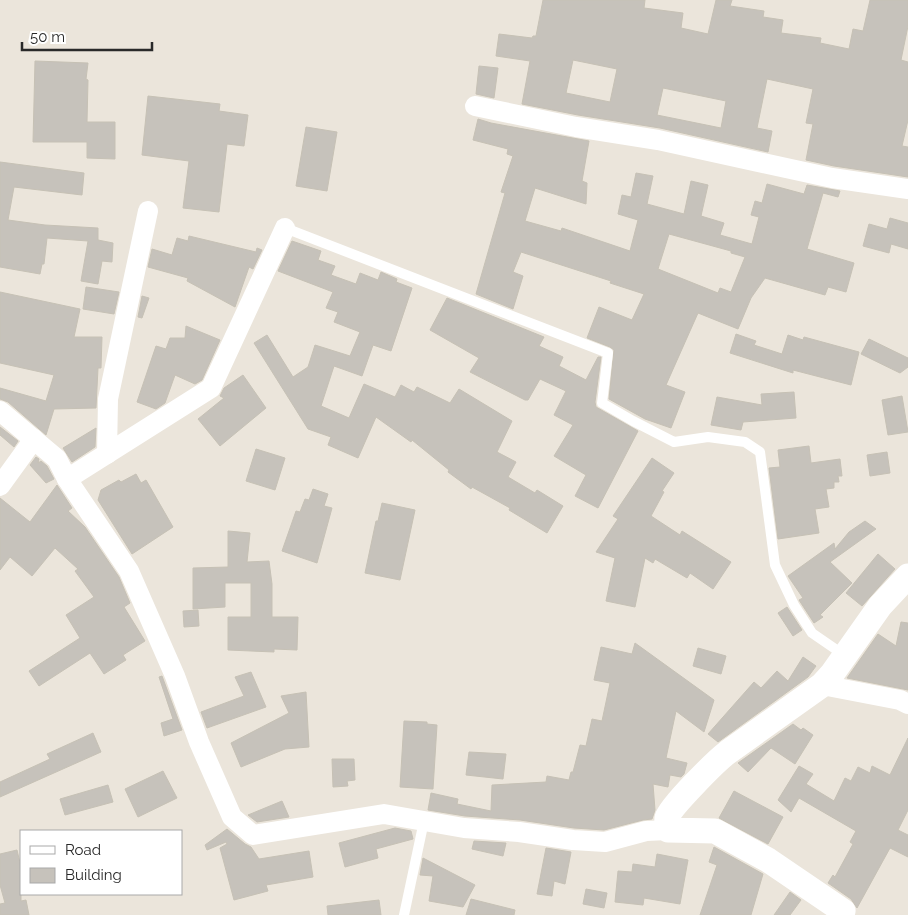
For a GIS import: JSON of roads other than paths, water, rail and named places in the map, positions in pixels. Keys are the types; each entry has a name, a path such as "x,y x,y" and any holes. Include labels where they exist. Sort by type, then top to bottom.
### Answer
{"street":[{"path":"475,106 576,127 658,140 832,178 908,189"},
{"path":"107,454 108,400 148,211"},
{"path":"68,479 211,388 285,228"},
{"path":"0,410 57,459 68,479 130,571 175,676 199,742 232,817 253,836 384,814 464,828 605,842 646,831 715,831 768,860 844,914"},
{"path":"0,486 34,438"},
{"path":"668,830 667,818 674,807 715,763 779,714 822,686 880,606 908,576"},
{"path":"822,686 900,700 908,704"}],"lane":[{"path":"285,228 608,352 602,403 633,422 674,442 708,437 745,442 760,452 774,565 794,605 812,632 844,655"},
{"path":"404,915 424,820"}]}
